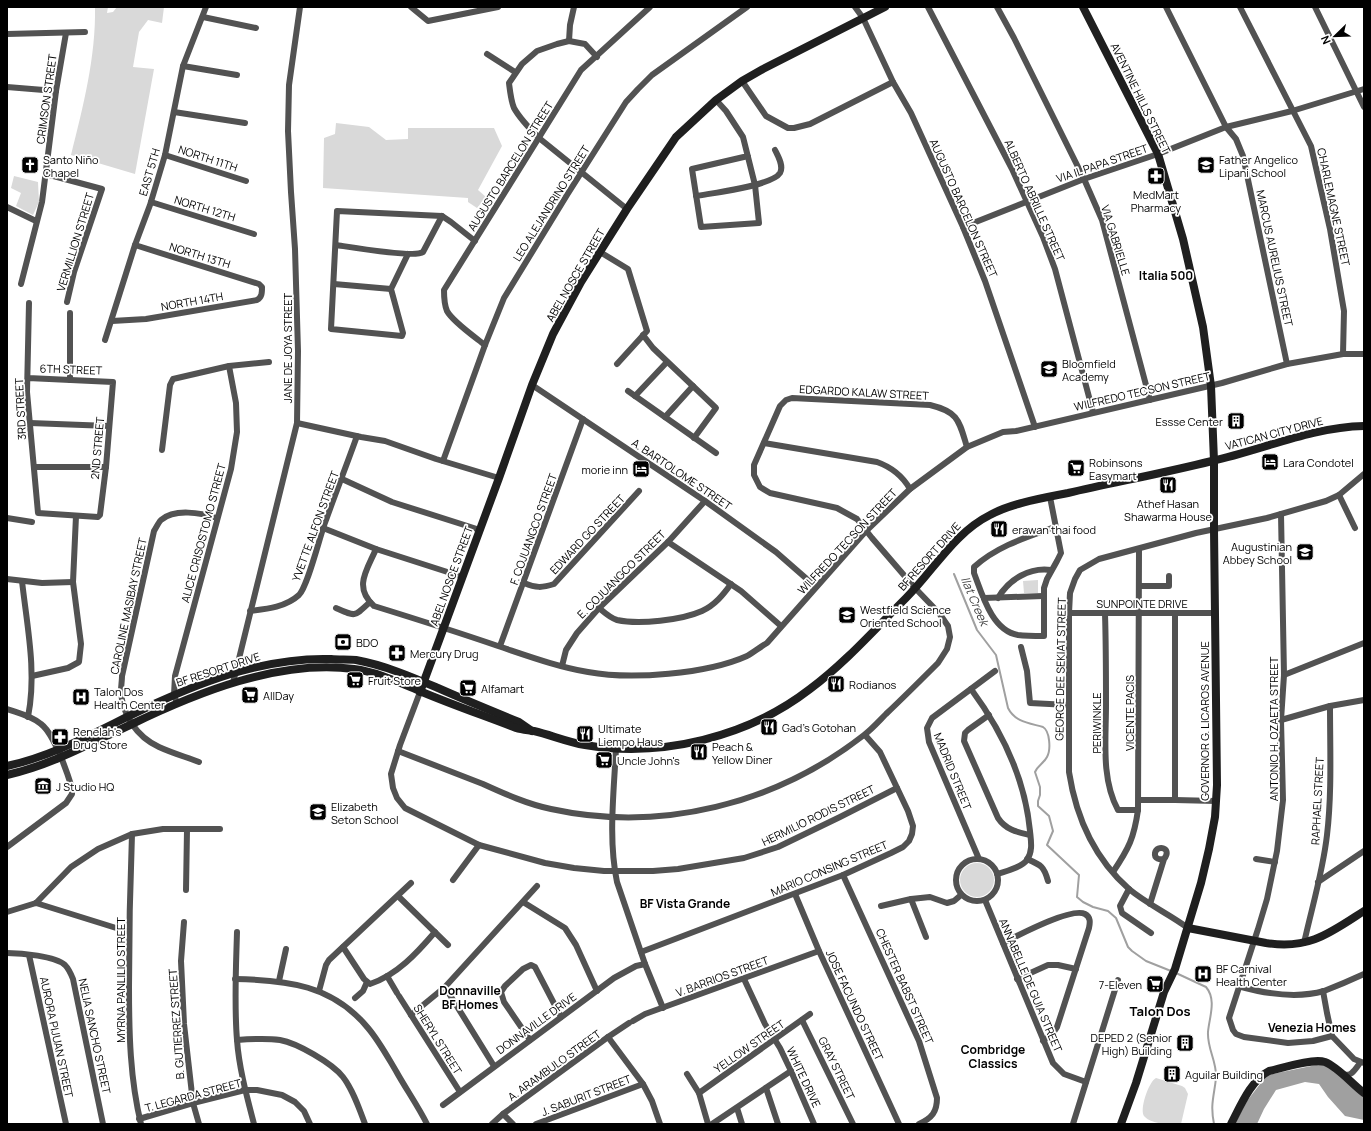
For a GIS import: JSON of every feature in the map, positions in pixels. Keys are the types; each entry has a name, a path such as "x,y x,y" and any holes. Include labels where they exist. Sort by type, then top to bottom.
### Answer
{"main road":[{"name":"ABEL NOSCE STREET","path":"420,692 532,385 553,334 581,282 627,209 676,137 716,100 742,81 763,69 886,7"},
{"name":"AVENTINE HILLS STREET","path":"1084,7 1158,154 1183,239 1203,327 1211,386 1214,461"},
{"name":"VATICAN CITY DRIVE","path":"1214,461 1303,435 1364,426"},
{"name":"BF RESORT DRIVE","path":"7,775 62,758 177,703 233,683 270,674 325,667 354,669 379,675 516,728 585,745 616,748 656,747 692,742 723,734 758,720 784,707 810,689 844,659 915,588 951,545 970,527 991,514 1014,506 1050,497 1214,461"},
{"name":"GOVERNOR G. LICAROS AVENUE","path":"1121,1124 1164,992 1174,972 1188,928 1209,849 1215,817 1214,461"},
{"name":"BF RESORT DRIVE","path":"7,766 58,750 174,694 235,673 269,664 315,659 355,660 400,672 526,725 532,731"},
{"path":"1188,928 1278,945 1304,943 1334,931 1364,911"},
{"path":"1231,1124 1237,1111 1255,1082 1269,1071 1316,1061 1325,1062 1364,1093"}],"street":[{"name":"EAST 5TH","path":"105,340 165,155 184,66 206,7"},
{"name":"JANE DE JOYA STREET","path":"233,683 297,423 298,351 296,257 288,131 289,85 300,7"},
{"path":"413,7 428,22 468,10 498,7"},
{"path":"569,41 574,7"},
{"name":"AUGUSTO BARCELON STREET","path":"485,345 464,329 448,313 444,301 444,290 581,70 650,7"},
{"name":"LEO ALEJANDRINO STREET","path":"443,461 485,345 504,298 626,102 652,75 747,7"},
{"name":"AUGUSTO BARCELON STREET","path":"855,7 863,18 893,82 911,113 963,227 985,281 1035,426"},
{"name":"ALBERTO ABRILLE STREET","path":"928,7 1012,170 1043,237 1055,269 1093,412"},
{"name":"VIA GABRIELLE","path":"998,7 1084,179 1102,220 1150,400"},
{"name":"MARCUS AURELIUS STREET","path":"1166,7 1226,127 1236,139 1243,156 1287,364"},
{"name":"CHARLEMAGNE STREET","path":"1240,7 1311,146 1322,188 1344,311 1343,354"},
{"path":"1315,7 1364,107"},
{"path":"202,17 256,28"},
{"path":"7,34 85,32"},
{"name":"CRIMSON STREET","path":"21,284 42,202 56,91 66,33"},
{"path":"597,57 585,44 569,41 537,51 522,64 509,83 514,108 539,138 627,209"},
{"path":"487,54 516,72"},
{"path":"184,66 237,75"},
{"path":"742,81 766,116 788,128 810,124 893,82"},
{"path":"7,87 56,91"},
{"name":"VIA IL PAPA STREET","path":"963,227 1084,179 1158,154 1226,127 1292,111 1364,89"},
{"path":"716,100 743,137 748,156 755,185 759,223 701,227 692,169 748,156"},
{"path":"174,112 245,123"},
{"path":"696,196 755,185 772,179 779,174 781,165 775,150"},
{"name":"NORTH 11TH","path":"165,155 246,181"},
{"name":"VERMILLION STREET","path":"46,174 102,189 74,272 67,302"},
{"name":"NORTH 12TH","path":"150,202 254,234"},
{"path":"7,208 36,221"},
{"path":"408,254 391,289 403,333 402,336 331,329 338,211 442,216 475,241"},
{"path":"336,245 418,254 423,252 442,216"},
{"name":"NORTH 13TH","path":"135,245 259,284"},
{"path":"600,252 628,269 647,331 617,364"},
{"name":"NORTH 14TH","path":"112,321 146,319 257,300 262,294 262,288 259,284"},
{"path":"334,284 391,289"},
{"name":"3RD STREET","path":"29,303 27,392 38,513 76,516"},
{"path":"70,313 70,380"},
{"path":"643,335 653,348 716,408 694,438"},
{"name":"WILFREDO TECSON STREET","path":"444,628 562,666 589,672 624,675 657,675 725,664 747,656 767,643 866,531 910,489 967,447 1004,432 1211,386 1287,364 1343,354 1364,354"},
{"path":"162,450 170,385 173,379 229,366 269,362"},
{"path":"635,396 667,362"},
{"name":"ALICE CRISOSTOMO STREET","path":"177,703 174,694 176,670 231,469 236,432 236,403 229,366"},
{"name":"6TH STREET","path":"28,378 108,381 113,383"},
{"name":"2ND STREET","path":"76,516 96,517 100,515 106,467 113,383"},
{"name":"A. BARTOLOME STREET","path":"532,385 705,501 776,552 816,587"},
{"path":"665,417 693,386"},
{"path":"628,391 716,453"},
{"name":"EDGARDO KALAW STREET","path":"398,751 519,800 551,809 613,817 678,814 710,808 744,799 783,785 817,768 865,734 938,663 947,649 950,637 948,626 939,612 915,588 857,519 837,508 770,493 760,487 754,475 754,464 780,406 786,400 792,398 930,405 942,408 953,414 959,422 967,447"},
{"name":"F. COJUANGCO STREET","path":"500,646 583,419"},
{"path":"30,423 109,426"},
{"path":"297,423 385,441 499,478"},
{"name":"YVETTE ALFON STREET","path":"250,611 273,608 288,603 300,594 357,436"},
{"path":"764,443 877,462 887,466 899,474 910,489"},
{"path":"34,467 106,467"},
{"name":"GEORGE DEE SEKIAT STREET","path":"1188,928 1129,889 1103,861 1096,850 1080,815 1073,794 1069,772 1069,613 1070,593 1075,579 1080,570 1099,559 1281,514 1326,501 1339,495 1364,474"},
{"path":"342,479 392,502 480,530"},
{"name":"EDWARD GO STREET","path":"524,583 534,587 543,588 554,584 639,491"},
{"path":"1339,495 1355,528"},
{"path":"1050,497 1056,527 1061,553 1047,579 1043,596 1044,636 1018,635 1008,632 990,613 974,574 974,567 981,560 1012,543 1056,527"},
{"name":"E. COJUANGCO STREET","path":"562,666 566,650 573,639 600,608 668,542 705,501"},
{"name":"CAROLINE MASIBAY STREET","path":"199,762 159,747 148,741 139,733 132,724 123,702 121,691 122,676 154,531 160,521 170,515 182,513 217,518"},
{"name":"ANTONIO H. OZAETA STREET","path":"1281,514 1284,675 1281,720 1283,800 1275,862 1267,899 1229,1018 1236,1034 1244,1037 1288,1043 1313,1041 1332,1036"},
{"path":"32,676 68,668 79,662 81,644 74,582 76,516"},
{"path":"7,518 32,522"},
{"path":"323,528 376,549 463,577"},
{"path":"668,542 741,591 781,626"},
{"path":"376,549 363,579 363,592 370,602 374,606 444,628"},
{"name":"VICENTE PACIS","path":"1113,872 1132,839 1139,800 1139,549"},
{"path":"998,598 1003,588 1034,570 1052,570"},
{"path":"1139,586 1169,586 1169,576"},
{"path":"7,579 42,583 74,582"},
{"path":"22,581 32,676 31,702 28,717"},
{"path":"600,608 607,615 616,619 628,621 660,621 702,611 717,601 731,584"},
{"path":"984,598 1043,596"},
{"path":"336,608 352,615 358,613 370,602"},
{"name":"SUNPOINTE DRIVE","path":"1069,613 1215,613"},
{"name":"PERIWINKLE","path":"1105,614 1106,757 1108,786 1118,810 1138,810"},
{"path":"1175,614 1175,800"},
{"path":"1284,675 1364,643"},
{"path":"1022,647 1027,670 1030,703 1069,705"},
{"name":"MADRID STREET","path":"979,860 928,742 926,728 932,718 995,670"},
{"path":"970,689 996,725 1015,767 1026,804 1031,850 1027,859 1021,866 997,874"},
{"name":"HERMILIO RODIS STREET","path":"420,692 391,774 393,788 397,798 405,808 479,845 545,863 581,869 615,872 678,869 744,858 778,847 897,788"},
{"path":"1281,720 1330,706 1364,700"},
{"name":"RAPHAEL STREET","path":"1304,943 1327,835 1330,706"},
{"path":"7,709 42,724 62,758 72,788 72,794 66,803 7,847"},
{"path":"989,715 965,733 964,741 1002,824 1008,828 1030,835"},
{"name":"MARIO CONSING STREET","path":"641,952 843,875 904,847 912,834 913,826 908,811 880,752 865,734"},
{"path":"616,748 613,817 615,872 645,964 663,1008"},
{"path":"1139,800 1216,801"},
{"path":"7,912 36,904 71,867 98,849 132,834 163,829 220,829"},
{"path":"186,890 187,830"},
{"name":"MYRNA PANLILIO STREET","path":"132,834 129,932 129,1031 133,1082 140,1122"},
{"path":"453,880 479,845"},
{"path":"1318,882 1364,851"},
{"path":"1027,859 1041,865 1046,872 1048,881"},
{"path":"1150,904 1164,859"},
{"path":"1256,859 1275,862"},
{"path":"972,860 979,860 990,864 997,874 998,882 996,890 985,900 972,901 962,895 956,881 960,868 965,863 972,860"},
{"name":"CHESTER BABST STREET","path":"843,875 919,1041 937,1098 937,1107 933,1115 919,1124"},
{"path":"319,991 326,965 343,947 412,883"},
{"path":"411,1016 445,987 538,886"},
{"path":"1129,889 1120,906 1122,913 1151,933"},
{"name":"JOSE FACUNDO STREET","path":"795,894 819,952 899,1124"},
{"path":"881,906 911,899 930,897 947,903 954,901 962,895"},
{"path":"398,896 448,945"},
{"path":"911,899 926,937"},
{"name":"ANNABELLE DE GUIA STREET","path":"985,900 1053,1063 1058,1069 1070,1077 1086,1082"},
{"path":"523,902 565,928 576,945 597,991"},
{"path":"36,904 129,932"},
{"path":"1003,943 1058,917 1081,913 1086,914 1089,918 1090,923 1057,1027 1053,1033 1043,1041"},
{"name":"B. GUTIERREZ STREET","path":"184,922 181,961 182,998 193,1103 199,1124"},
{"path":"237,932 235,979 237,1040 245,1090 254,1124"},
{"path":"343,947 364,979 370,984 387,976 408,962 419,952 434,932"},
{"path":"279,981 286,949"},
{"name":"NELIA SANCHO STREET","path":"7,952 56,960 66,966 70,972 103,1124"},
{"name":"V. BARRIOS STREET","path":"631,1022 645,1014 819,952"},
{"name":"AURORA PIJUAN STREET","path":"29,955 66,1124"},
{"name":"DONNAVILLE DRIVE","path":"443,1105 614,978 636,966 645,964"},
{"path":"530,1040 504,1002 501,992 504,986 523,969 531,965 535,967 561,1017"},
{"path":"1017,979 1048,965 1058,965 1076,969"},
{"path":"1238,986 1259,992 1279,995 1299,995 1323,991 1364,974"},
{"name":"SHERYL STREET","path":"387,976 460,1092"},
{"path":"235,979 268,979 279,981 319,991 340,1002 368,1027 381,1046 427,1124"},
{"name":"WHITE DRIVE","path":"744,979 765,1024 791,1071 814,1124"},
{"path":"1072,1124 1118,980"},
{"path":"355,998 363,991 367,982"},
{"path":"445,987 494,1066"},
{"path":"1323,991 1332,1036 1354,1059 1362,1063 1350,1075 1347,1076 1340,1073"},
{"name":"YELLOW STREET","path":"699,1093 810,1014"},
{"name":"GRAY STREET","path":"802,1020 853,1124"},
{"name":"A. ARAMBULO STREET","path":"492,1124 503,1114 608,1037 631,1022"},
{"path":"608,1037 643,1084 652,1102 660,1124"},
{"path":"237,1040 263,1038 282,1040 318,1057 342,1075 349,1085 365,1124"},
{"path":"712,1124 791,1071"},
{"path":"687,1074 699,1093 708,1124"},
{"name":"J. SABURIT STREET","path":"536,1124 643,1084"},
{"path":"766,1088 778,1124"},
{"name":"T. LEGARDA STREET","path":"140,1122 193,1103 245,1090 257,1090 282,1094 295,1102 304,1111 310,1124"},
{"path":"736,1108 742,1124"},
{"path":"503,1114 513,1124"}],"shaded area":[{"path":"95,7 108,7 107,13 113,12 117,7 164,7 162,23 148,20 139,32 133,67 154,69 135,174 71,155 88,82 95,26"},
{"path":"336,123 369,127 386,140 408,139 408,128 494,128 502,146 478,190 486,197 477,208 468,202 468,198 323,188 324,138 335,134"},
{"path":"14,176 38,182 39,202 33,215 16,206 21,193 11,188"},
{"path":"1038,580 1038,593 1024,593 1023,581"},
{"path":"974,863 980,863 984,864 991,870 994,880 993,887 987,894 980,897 974,897 970,896 963,890 960,883 960,877 961,873 967,866"},
{"path":"1326,1063 1364,1097 1364,1120 1345,1116 1328,1097 1319,1084 1305,1082 1276,1090 1264,1109 1257,1124 1235,1124 1247,1101 1267,1075"},
{"path":"1156,1078 1185,1088 1188,1094 1181,1124 1157,1123 1148,1120 1143,1114 1145,1097 1150,1085"}],"waterway":[{"name":"Ilat Creek","path":"954,574 977,630 996,655 1008,708 1018,719 1043,727 1047,732 1049,741 1048,754 1046,759 1035,772 1040,787 1038,806 1049,816 1053,831 1047,845 1079,875 1077,897 1093,907 1108,911 1116,918 1128,947 1132,951 1146,961 1171,971"},
{"name":"Ilat Creek","path":"1176,973 1206,987 1211,998 1212,1009 1208,1038 1216,1072 1212,1106 1214,1124"}],"place":[{"name":"Santo Niño Chapel","path":"30,165"},
{"name":"Father Angelico Lipani School","path":"1206,165"},
{"name":"MedMart Pharmacy","path":"1156,176"},
{"name":"Bloomfield Academy","path":"1049,369"},
{"name":"Essse Center","path":"1236,421"},
{"name":"Lara Condotel","path":"1270,462"},
{"name":"Robinsons Easymart","path":"1076,468"},
{"name":"morie inn","path":"641,469"},
{"name":"Athef Hasan Shawarma House","path":"1168,485"},
{"name":"erawan thai food","path":"999,529"},
{"name":"Augustinian Abbey School","path":"1305,552"},
{"name":"Westfield Science Oriented School","path":"847,615"},
{"name":"BDO","path":"343,642"},
{"name":"Mercury Drug","path":"397,653"},
{"name":"Fruit Store","path":"355,680"},
{"name":"Rodianos","path":"836,684"},
{"name":"Alfamart","path":"468,688"},
{"name":"AllDay","path":"250,695"},
{"name":"Talon Dos Health Center","path":"81,697"},
{"name":"Gad's Gotohan","path":"769,727"},
{"name":"Ultimate Liempo Haus","path":"585,734"},
{"name":"Renelah's Drug Store","path":"60,737"},
{"name":"Peach & Yellow Diner","path":"699,752"},
{"name":"Uncle John's","path":"604,760"},
{"name":"J Studio HQ","path":"43,786"},
{"name":"Elizabeth Seton School","path":"318,812"},
{"name":"BF Carnival Health Center","path":"1203,974"},
{"name":"7-Eleven","path":"1155,984"},
{"name":"DEPED 2 (Senior High) Building","path":"1185,1043"},
{"name":"Aguilar Building","path":"1172,1074"}],"district":[{"name":"Italia 500","path":"1166,275"},
{"name":"BF Vista Grande","path":"685,903"},
{"name":"Donnaville BF Homes","path":"470,997"},
{"name":"Talon Dos","path":"1160,1011"},
{"name":"Venezia Homes","path":"1312,1027"},
{"name":"Combridge Classics","path":"993,1056"}]}
